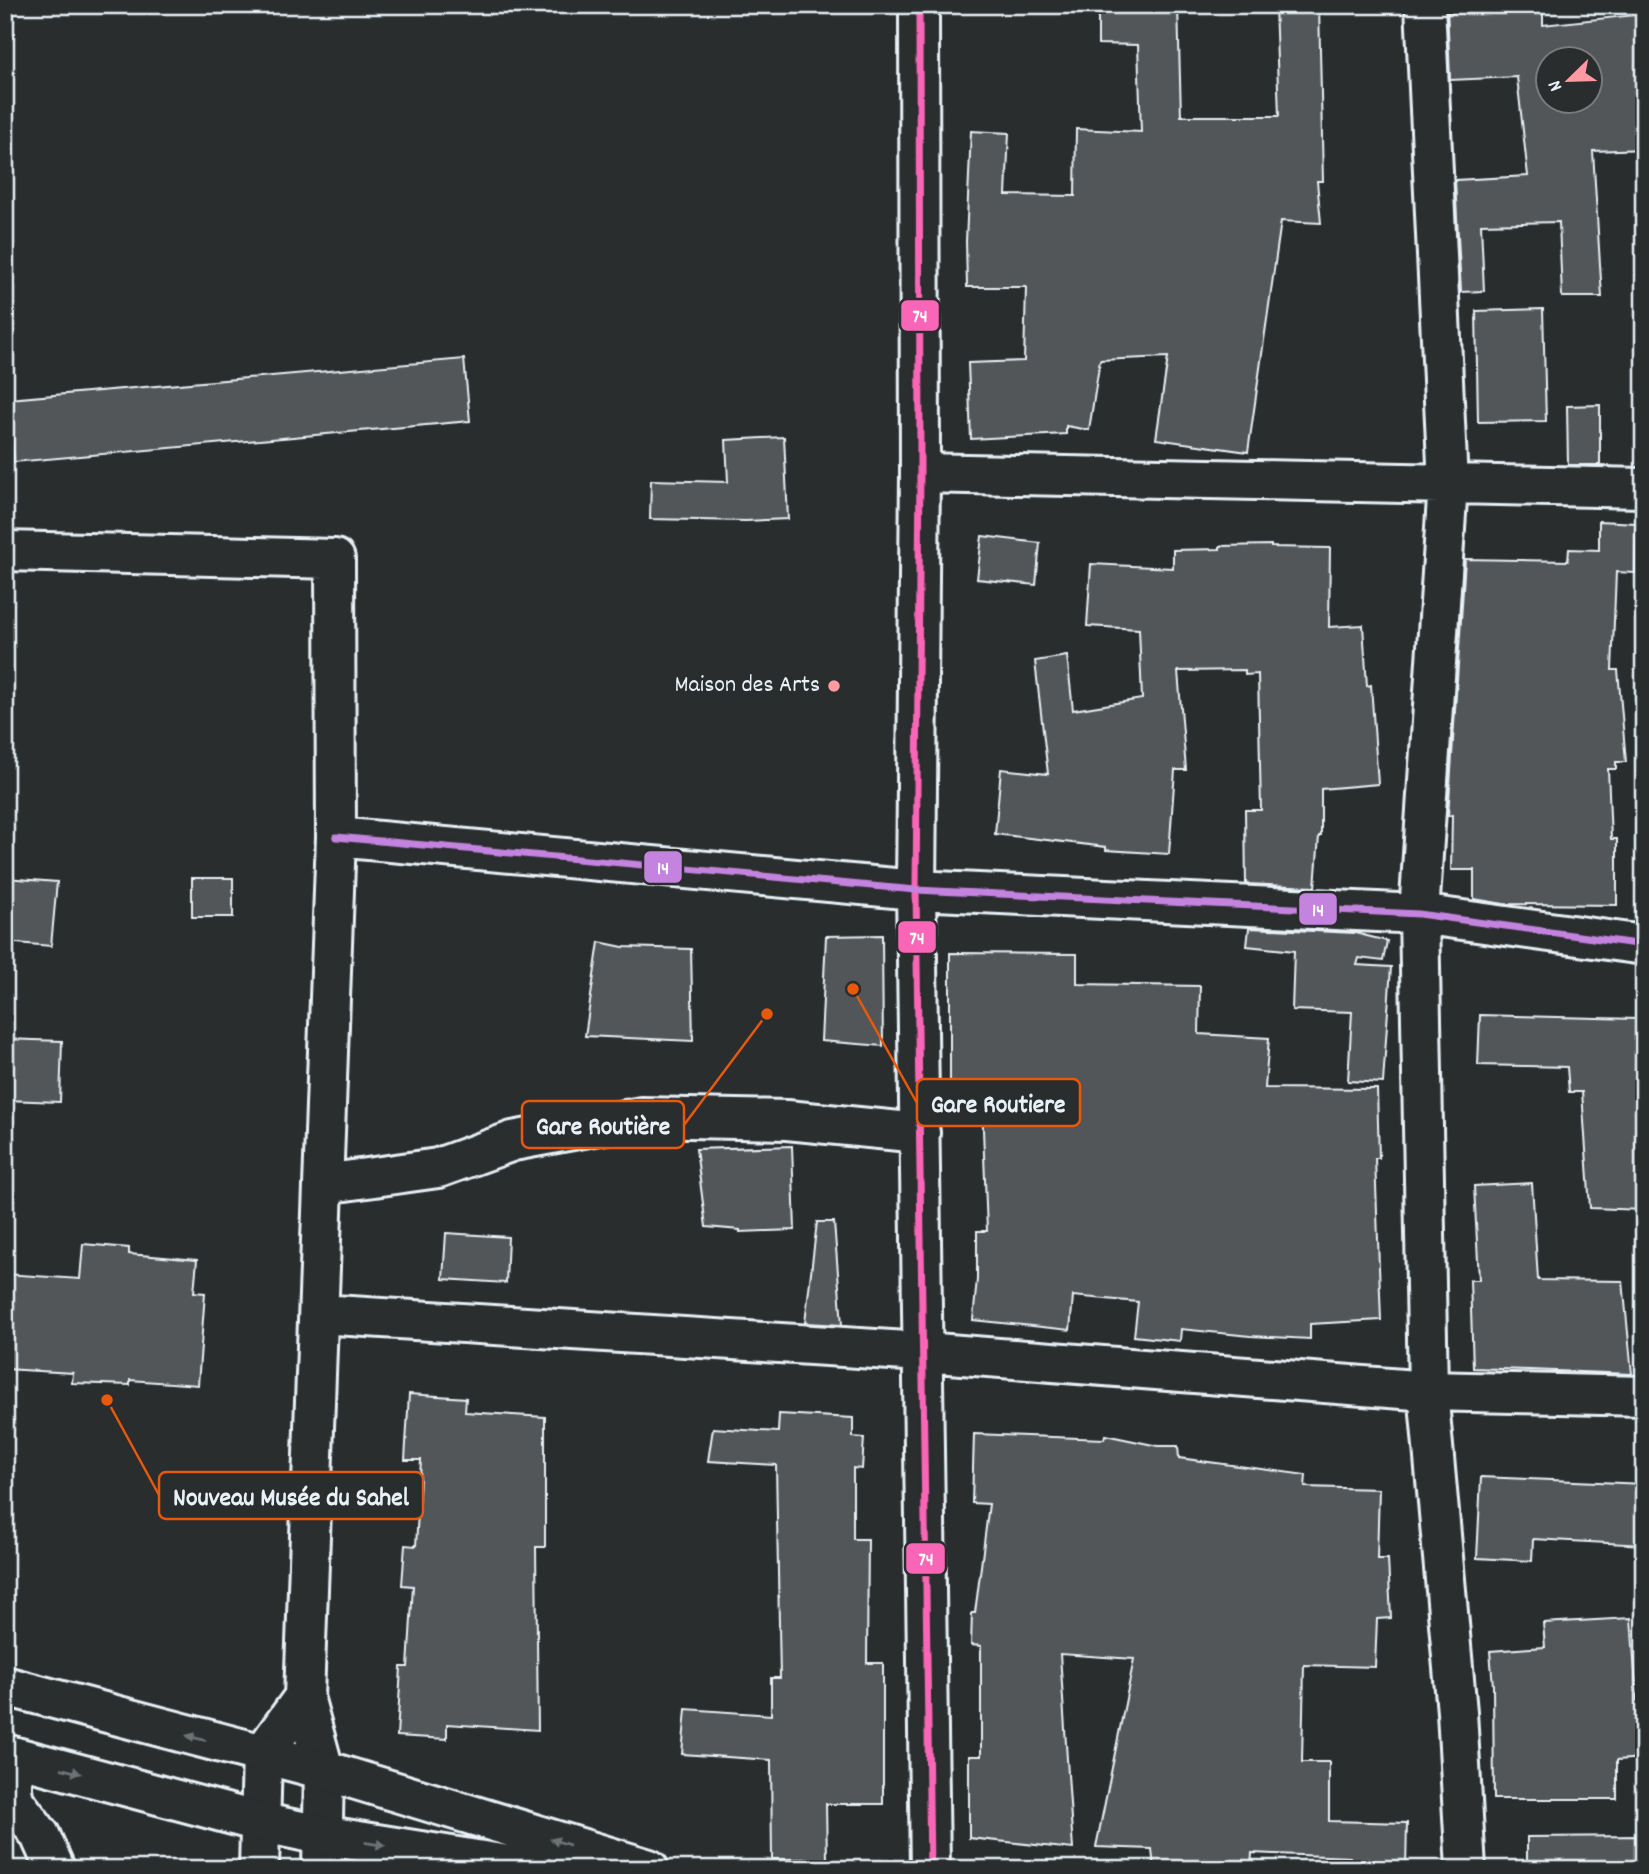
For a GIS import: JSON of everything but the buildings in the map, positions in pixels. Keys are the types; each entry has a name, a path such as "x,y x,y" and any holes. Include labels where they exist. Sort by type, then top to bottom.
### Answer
{"street":[{"path":"919,5 920,473 916,890 930,1869"},
{"path":"1425,5 1448,484 1419,914 1428,1391 1457,1712 1466,1869"},
{"path":"920,473 1644,488"},
{"path":"5,551 335,559 336,837 304,1697 324,1770 321,1852"},
{"path":"336,837 916,890 1419,914 1644,945"},
{"path":"324,1184 438,1168 513,1141 642,1117 787,1119 920,1133"},
{"path":"319,1314 923,1352 1428,1391 1644,1396"},
{"path":"5,1686 324,1770 649,1869"},
{"path":"259,1869 262,1755 304,1697"},
{"path":"55,1869 40,1835 14,1801 9,1755 259,1822 321,1852 532,1869"}],"transit line":[{"name":"74","path":"919,5 920,473 916,890 930,1869"},
{"name":"14","path":"336,837 916,890 1419,914 1644,945"}],"place":[{"name":"Maison des Arts","path":"834,686"},
{"name":"Gare Routiere","path":"853,989"},
{"name":"Gare Routière","path":"767,1014"},
{"name":"Nouveau Musée du Sahel","path":"107,1400"}]}
